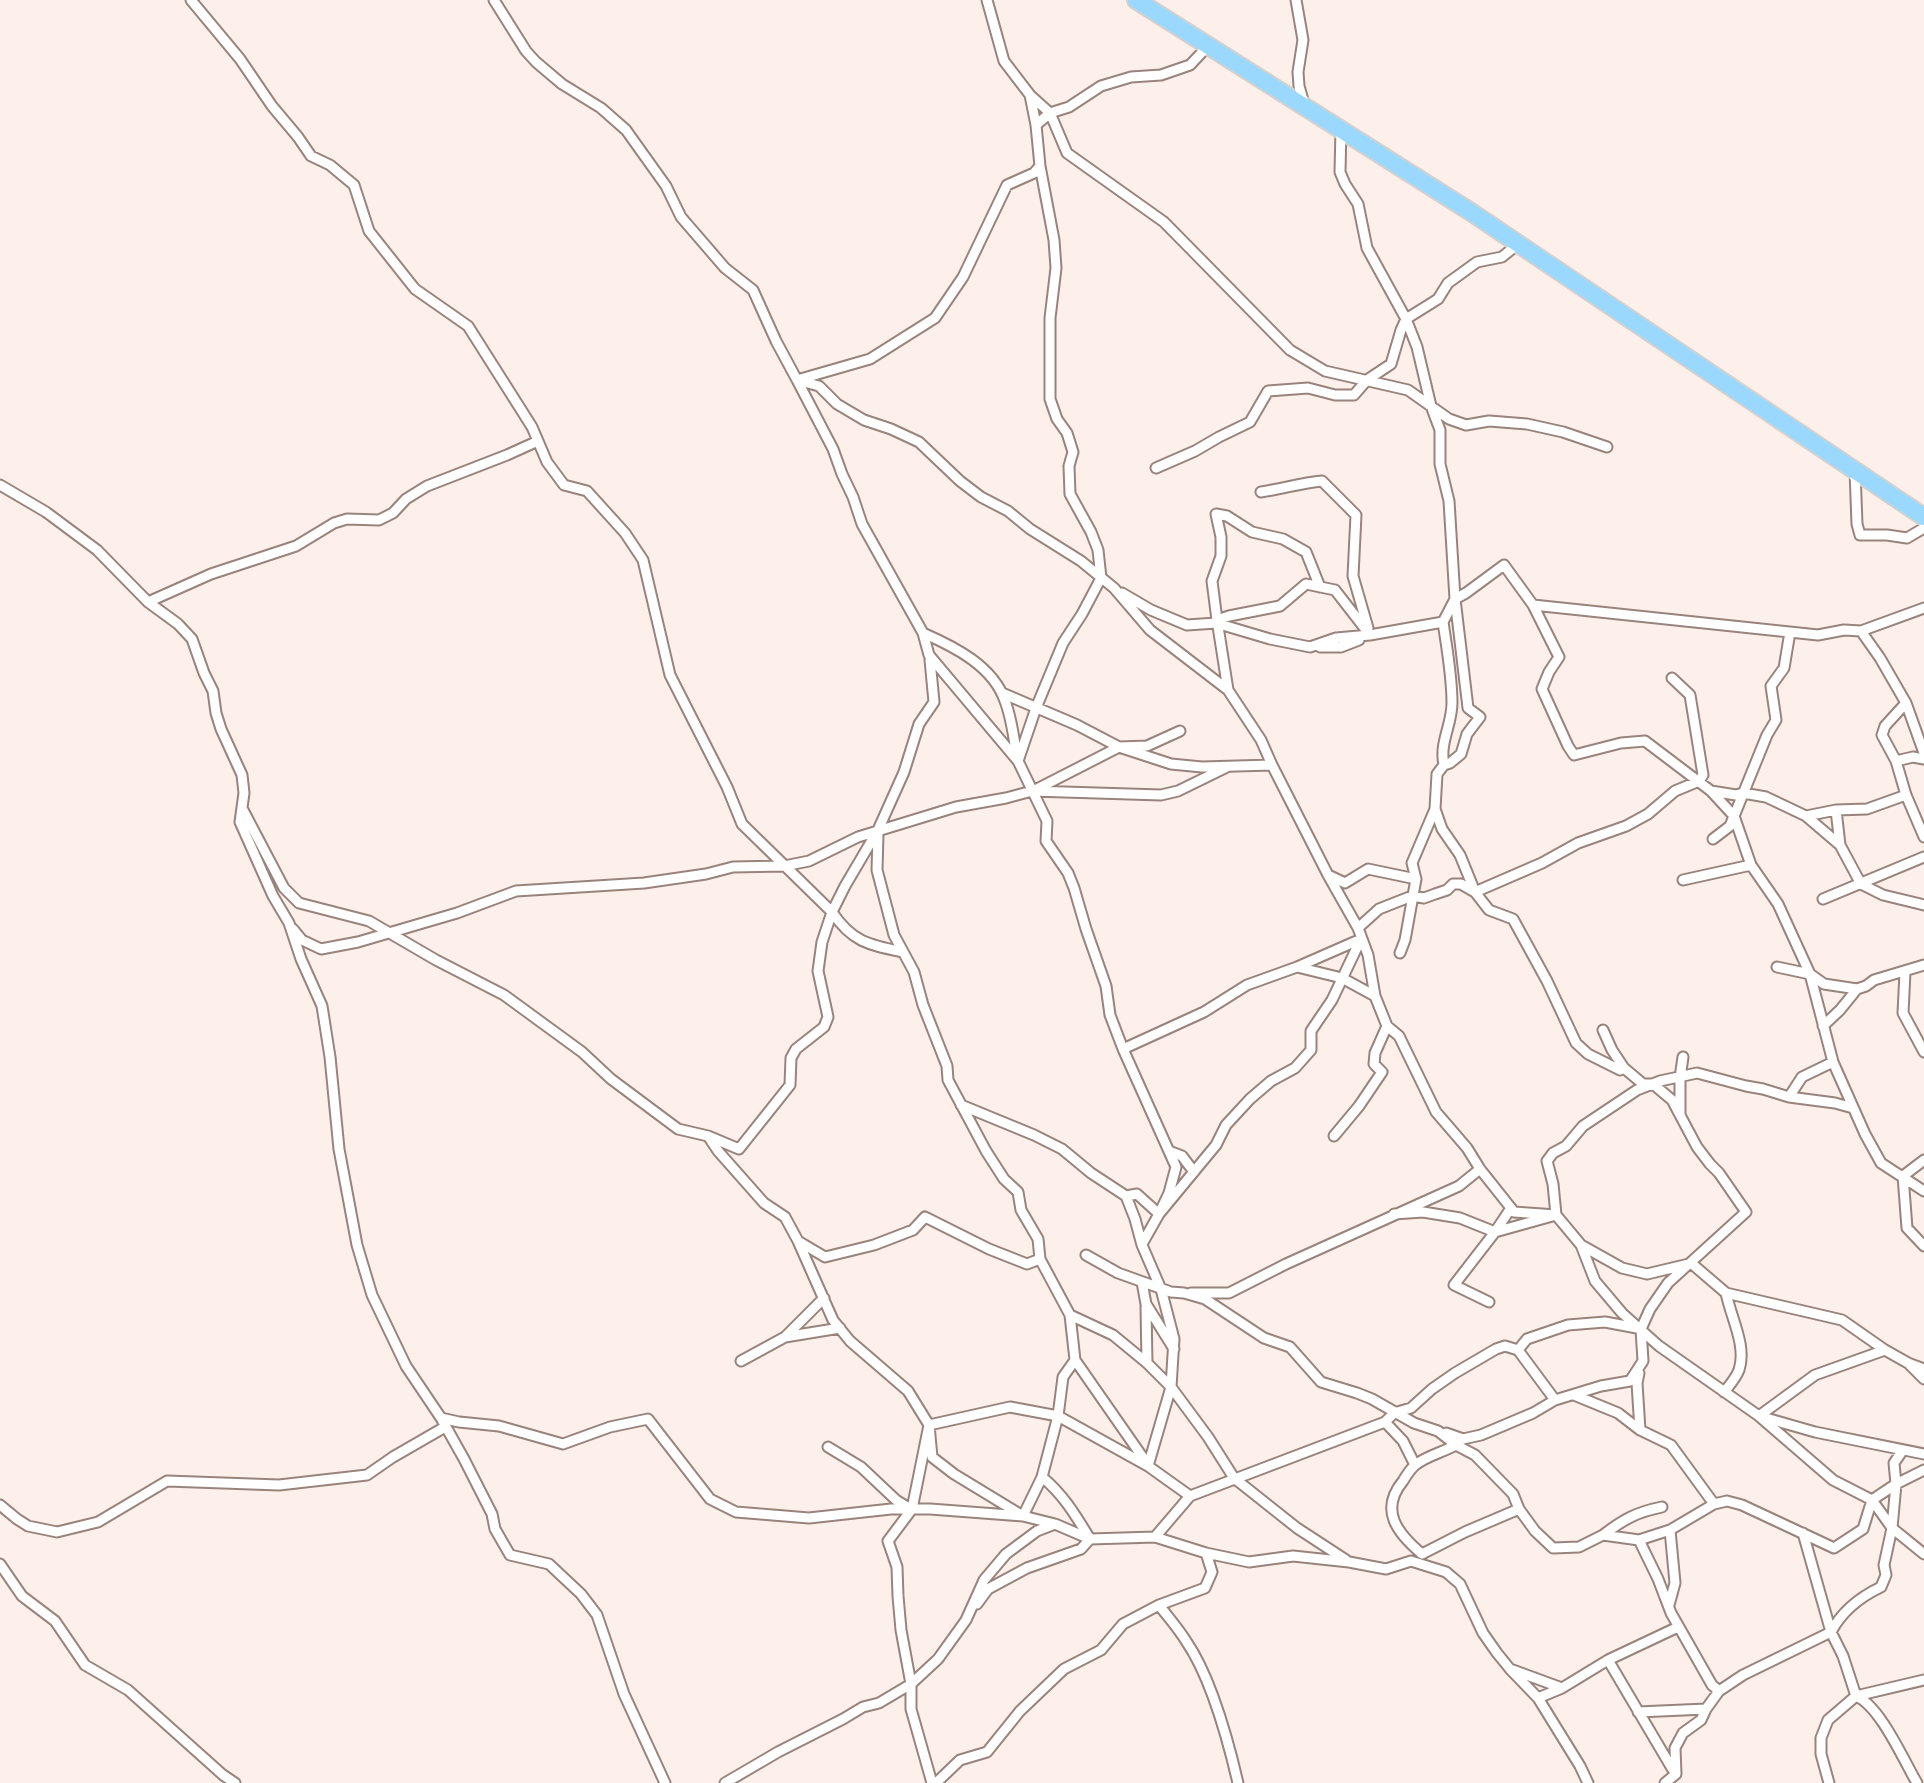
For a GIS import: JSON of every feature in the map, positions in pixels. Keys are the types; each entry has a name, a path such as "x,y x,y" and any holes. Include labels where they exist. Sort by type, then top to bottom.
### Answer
{"highway":[{"path":"1136,0 1518,244 1924,517"}],"street":[{"path":"191,0 240,59 311,156 330,165 354,185 369,231 415,289 468,326 532,427 547,462 564,485 587,491 625,533 643,560 670,675 727,787 742,824 832,912 843,928 869,945 903,952"},
{"path":"242,808 284,888 299,903 369,921 504,995 582,1052 611,1079 678,1129 708,1136 739,1149 790,1085 791,1058 796,1049 824,1027 828,1017 818,971 822,942 832,912 878,830 904,772 919,724 934,702 932,668 923,633 862,524 833,449 753,290 725,268 681,217 666,186 626,130 601,108 562,84 536,62 494,0"},
{"path":"987,0 1004,61 1030,95 1050,113 1067,153 1164,222 1290,350 1325,371 1408,390 1449,419 1466,425 1489,421 1527,424 1607,447"},
{"path":"1296,0 1303,40 1299,86 1305,107"},
{"path":"1036,125 1050,113 1069,107 1101,86 1131,77 1161,75 1190,65 1208,46"},
{"path":"1018,761 1063,643 1101,578 1098,550 1070,494 1069,466 1073,452 1050,399 1050,318 1056,268 1030,95"},
{"path":"1341,129 1340,172 1358,204 1367,248 1406,319 1417,347 1440,430 1440,464 1449,501 1455,599 1468,708 1480,717 1467,734 1461,754 1444,765 1437,774 1435,809 1412,863 1416,879 1400,953"},
{"path":"797,380 870,359 935,318 963,277 1007,185 1034,173 1040,166"},
{"path":"1156,468 1250,422 1268,391 1308,388 1335,395 1354,395 1367,380 1391,364 1406,319 1438,299 1448,283 1477,262 1502,257 1518,244"},
{"path":"797,380 819,386 837,404 864,420 919,442 960,481 1081,561 1114,588 1151,610 1187,625 1216,622 1280,606 1306,584 1335,590 1370,635"},
{"path":"148,602 211,574 296,546 334,523 347,519 379,520 427,486 538,441"},
{"path":"1855,471 1860,535 1907,538 1924,528"},
{"path":"1261,492 1322,481 1356,515 1353,576 1370,635"},
{"path":"0,485 46,512 97,550 148,602 178,624 192,639 213,691 221,729 242,775 244,793 240,822 273,896 289,923 302,940 321,949 358,942 457,913 516,891 644,883 733,867 784,866 809,861 878,830 956,807 1032,791 1119,747 1147,746 1180,731"},
{"path":"1228,690 1212,581 1221,556 1216,514 1227,516 1252,532 1283,539 1306,552 1320,587"},
{"path":"1444,765 1442,753 1452,707 1443,622 1455,599 1504,565 1533,605 1559,657 1542,689 1574,755 1621,743 1645,741 1711,791 1734,816 1751,865 1778,904 1810,974 1833,1062 1853,1108 1881,1163 1924,1191"},
{"path":"1114,588 1150,630 1228,690 1261,740 1358,928 1368,955 1375,996 1387,1026 1399,1036 1436,1112 1514,1212 1556,1215"},
{"path":"1533,605 1818,635 1844,630 1861,631 1924,608"},
{"path":"1216,622 1270,639 1310,647 1341,647 1370,635 1443,622"},
{"path":"1861,631 1906,703 1924,756 1896,761"},
{"path":"1713,839 1730,826 1776,720 1771,686 1784,668 1790,632"},
{"path":"923,633 966,655 997,684 1002,693 1018,761 1047,821 1046,841 1068,873 1074,888 1106,986 1110,1015 1176,1167 1169,1193 1142,1245"},
{"path":"929,655 1018,761"},
{"path":"1475,892 1542,863 1578,843 1626,826 1648,814 1675,791 1699,781 1703,775 1690,695 1672,678"},
{"path":"1002,693 1119,747 1171,764 1202,767 1272,765"},
{"path":"1906,703 1885,726 1882,735 1896,761 1924,837"},
{"path":"1032,791 1161,795 1178,791 1227,767"},
{"path":"1711,791 1766,797 1806,816 1840,845 1861,884 1883,895 1923,904"},
{"path":"1806,816 1836,810 1867,809 1906,795"},
{"path":"1435,809 1442,829 1460,855 1475,892 1489,910 1513,919 1576,1043 1588,1054 1620,1070 1624,1068"},
{"path":"1836,810 1840,845"},
{"path":"878,830 877,870 894,935 914,972 923,1005 947,1066 948,1080 986,1151 1004,1179 1018,1192 1021,1210 1038,1239 1040,1259 1070,1315 1075,1360 1148,1466"},
{"path":"1823,899 1924,857"},
{"path":"1683,880 1751,865"},
{"path":"1328,875 1345,883 1368,869 1416,879"},
{"path":"1358,928 1379,909 1412,896 1424,898 1447,890 1453,884 1461,884 1475,892"},
{"path":"289,923 322,1006 339,1149 357,1245 372,1295 406,1366 443,1422 492,1514 495,1529 510,1555 549,1564 581,1594 597,1615 624,1694 665,1783"},
{"path":"1123,1049 1204,1012 1247,985 1361,939"},
{"path":"1159,1214 1216,1145 1226,1125 1250,1099 1271,1081 1295,1068 1311,1050 1311,1031 1332,1000 1361,939"},
{"path":"1823,1026 1857,989 1874,980 1924,965"},
{"path":"1297,967 1342,978 1375,996"},
{"path":"1777,967 1810,974 1824,984 1857,989"},
{"path":"1905,972 1903,1013 1924,1052"},
{"path":"1334,1136 1382,1072 1374,1064 1375,1053 1387,1026"},
{"path":"1603,1030 1624,1068 1643,1084 1697,1073 1789,1097 1853,1108"},
{"path":"1680,1118 1683,1057 1697,1073"},
{"path":"1789,1097 1802,1077 1833,1062"},
{"path":"1640,1430 1637,1383 1643,1361 1641,1329 1650,1309 1668,1283 1746,1212 1703,1156 1672,1100 1653,1084"},
{"path":"1653,1084 1625,1098 1583,1126 1566,1146 1553,1153 1547,1161 1556,1215 1581,1245 1595,1281 1615,1306 1659,1346 1759,1416 1833,1480 1872,1500 1892,1528 1924,1554"},
{"path":"961,1105 1062,1149 1126,1196 1161,1289 1174,1339 1171,1387 1148,1466"},
{"path":"708,1136 764,1203 785,1217 833,1320 850,1341 908,1391 929,1425 932,1457 1023,1516"},
{"path":"1169,1151 1182,1156 1194,1172"},
{"path":"1903,1176 1924,1160"},
{"path":"1086,1255 1118,1273 1171,1292 1229,1293 1459,1186 1480,1169"},
{"path":"1903,1176 1907,1228 1924,1246"},
{"path":"1126,1196 1137,1194 1159,1214"},
{"path":"1489,1302 1454,1285 1511,1208"},
{"path":"1394,1214 1423,1212 1460,1218 1495,1232 1556,1215"},
{"path":"798,1241 825,1257 874,1245 913,1230 925,1217 1027,1264 1040,1259"},
{"path":"1581,1245 1622,1268 1647,1274 1691,1263"},
{"path":"1691,1263 1726,1293 1842,1320 1885,1350 1924,1369"},
{"path":"1142,1282 1146,1304 1147,1363"},
{"path":"1184,1293 1205,1299 1264,1338 1290,1347 1321,1382 1364,1396 1414,1423 1460,1442 1513,1494 1519,1509 1535,1531 1553,1548 1579,1547 1639,1511 1662,1507"},
{"path":"1724,1392 1739,1371 1742,1349 1726,1293"},
{"path":"741,1361 785,1337 824,1298"},
{"path":"1146,1304 1174,1349"},
{"path":"1070,1315 1113,1335 1147,1363 1171,1387 1234,1478 1297,1528 1349,1562"},
{"path":"1518,1350 1527,1339 1568,1325 1605,1322 1641,1329"},
{"path":"785,1337 840,1328"},
{"path":"1155,1537 1190,1496 1385,1422 1394,1413 1411,1408 1444,1381 1496,1349 1505,1346 1518,1350 1555,1400"},
{"path":"1759,1416 1815,1375 1885,1350"},
{"path":"1023,1516 1042,1477 1058,1416 1063,1377 1075,1360"},
{"path":"1422,1554 1394,1523 1391,1510 1394,1492 1415,1465 1460,1442 1533,1413 1555,1400 1630,1381 1643,1361"},
{"path":"1908,1363 1924,1379"},
{"path":"1574,1395 1618,1413 1640,1430 1671,1445 1714,1504"},
{"path":"929,1425 1010,1407 1058,1416 1148,1466 1190,1496"},
{"path":"1759,1416 1815,1432 1923,1452"},
{"path":"0,1505 28,1526 57,1532 98,1522 167,1481 279,1485 367,1475 443,1422 499,1426 563,1444 610,1427 648,1419 710,1499 736,1512 809,1518 891,1509 930,1509 1023,1516 1055,1524 1090,1539 1155,1537 1249,1562 1293,1556 1386,1569 1411,1561 1465,1532 1519,1509"},
{"path":"1385,1422 1403,1441 1415,1465"},
{"path":"929,1425 912,1509 888,1541 897,1567 901,1630 911,1684 911,1709 934,1783 960,1760 987,1752 1020,1711 1064,1669 1101,1650 1123,1624 1159,1605 1205,1588 1212,1572 1206,1553"},
{"path":"828,1447 861,1467 896,1500 912,1509"},
{"path":"1676,1774 1675,1748 1683,1733 1701,1720 1719,1691 1743,1675 1831,1632 1838,1618 1851,1606 1881,1587 1886,1575 1884,1565 1892,1528 1896,1484 1894,1463 1903,1450"},
{"path":"1603,1535 1639,1540 1670,1530 1714,1504 1727,1501 1834,1548 1863,1529 1872,1500 1924,1470"},
{"path":"1042,1477 1066,1502 1090,1539"},
{"path":"966,1620 984,1580 1006,1554 1037,1531 1055,1524"},
{"path":"1669,1605 1675,1583 1670,1530"},
{"path":"1803,1533 1831,1632 1843,1656 1856,1696 1865,1700 1884,1724 1917,1783"},
{"path":"725,1783 778,1752 911,1684 938,1659 988,1589 1027,1568 1081,1549 1090,1539"},
{"path":"1639,1540 1678,1627 1712,1685 1719,1691"},
{"path":"1411,1561 1446,1572 1460,1584 1483,1633 1510,1669 1538,1698 1588,1783"},
{"path":"0,1564 22,1596 55,1621 85,1665 128,1690 235,1783"},
{"path":"1159,1605 1187,1641 1205,1676 1238,1783"},
{"path":"1538,1698 1678,1627"},
{"path":"1608,1660 1676,1774"},
{"path":"1510,1669 1562,1688"},
{"path":"1829,1783 1821,1754 1821,1738 1828,1720 1856,1696 1924,1680"},
{"path":"1638,1712 1706,1709"},
{"path":"1665,1783 1676,1774"}]}
